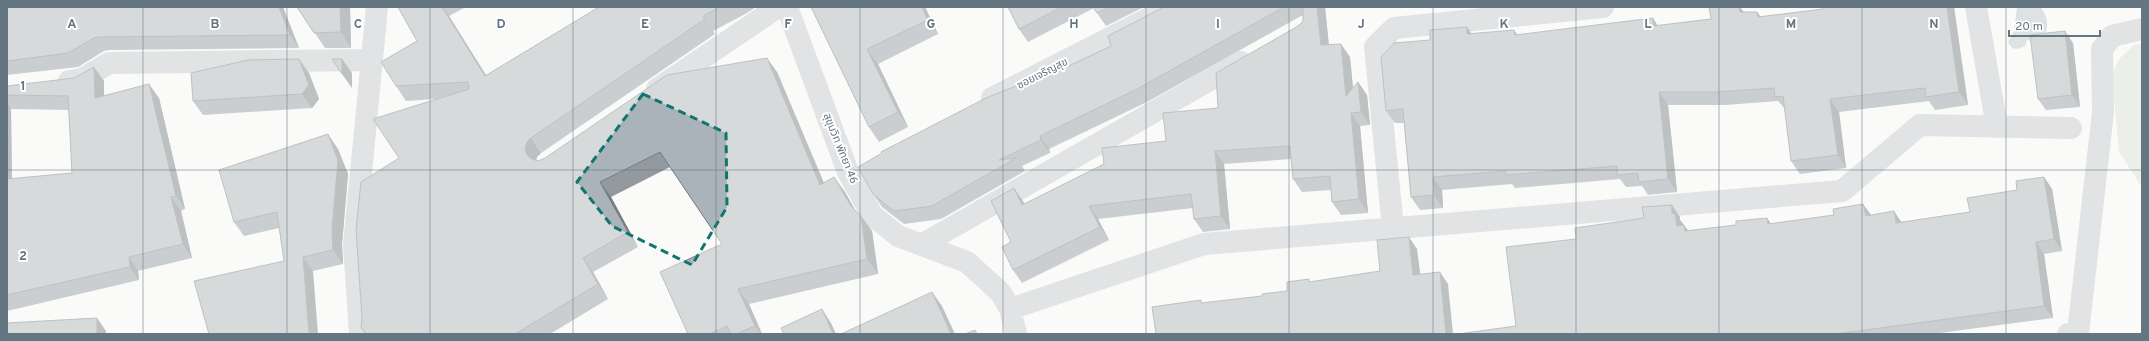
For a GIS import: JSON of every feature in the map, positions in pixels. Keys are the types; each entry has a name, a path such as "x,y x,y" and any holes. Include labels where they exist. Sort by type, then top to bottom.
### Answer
{"street":[{"path":"360,334 354,244 377,7"},
{"path":"640,100 778,7"},
{"name":"สุขุมวิท พัทยา 46","path":"787,7 848,172 872,215 898,236 923,244 967,262 1001,293 1010,308 1016,334"},
{"name":"ซอยเจริญสุข","path":"974,108 1171,7"},
{"path":"1393,228 1375,47 1394,28 1602,7"},
{"path":"1976,7 1997,127"},
{"path":"2068,334 2078,333 2103,112 2102,49 2112,36 2142,28"},
{"path":"923,244 1260,52"},
{"path":"52,83 82,79 109,63 372,60"},
{"path":"1010,308 1204,244 1842,191 1920,125 2071,128"},
{"path":"848,172 869,162"}],"highlighted area":[{"path":"643,94 726,133 727,207 692,265 612,226 577,182"}],"shaded area":[{"path":"2017,7 2041,8 2047,19 2047,25 2044,35 2040,39 2027,40 2025,46 2017,49 2012,48 2008,42 2014,31"},
{"path":"2142,43 2142,187 2119,152 2112,75 2119,59 2134,45"}],"building":[{"path":"7,7 279,7 290,35 99,37 94,38 68,53 7,61"},
{"path":"297,7 340,7 341,32 314,33"},
{"path":"398,7 442,7 485,76 599,7 720,7 703,16 705,19 531,138 527,142 525,149 527,155 538,161 545,158 667,75 767,58 820,185 834,177 851,206 861,216 867,259 738,289 755,326 736,334 731,334 727,326 710,334 688,334 660,272 722,244 660,152 600,182 628,232 583,258 598,284 515,334 367,334 361,328 362,318 356,230 361,182 399,158 373,119 469,89 468,82 396,86 381,62 417,41"},
{"path":"811,7 922,7 928,20 867,49 898,112 869,127"},
{"path":"1008,7 1062,7 1019,29"},
{"path":"1093,7 1109,7 1097,13"},
{"path":"1164,7 1284,7 1137,89 1040,136 1041,140 999,160 1016,158 932,206 894,211 873,194 858,167 882,153 881,152 986,98 1036,78 1037,81 1111,46 1108,36"},
{"path":"1301,7 1317,7 1321,45 1341,44 1346,96 1358,82 1361,112 1351,113 1359,199 1332,202 1330,176 1293,179 1290,146 1215,151 1221,216 1194,219 1191,194 1089,206 1100,227 1013,270 1002,247 1011,242 991,201 1014,188 1022,205 1104,164 1102,148 1166,141 1163,113 1218,108 1216,73 1298,26 1303,21 1303,9"},
{"path":"1709,7 1739,7 1740,12 1757,12 1758,17 1823,9 1823,7 1947,7 1959,92 1926,97 1925,88 1830,99 1838,155 1791,161 1783,96 1775,97 1774,88 1716,92 1659,92 1668,179 1639,182 1638,173 1617,175 1617,166 1506,175 1506,171 1433,177 1434,195 1411,197 1403,109 1386,111 1381,57 1394,43 1430,40 1430,30 1467,27 1467,34 1514,30 1515,35 1653,18 1653,26 1711,19"},
{"path":"2065,31 2072,95 2038,99 2030,35"},
{"path":"299,59 309,85 302,94 193,101 191,73 248,60"},
{"path":"332,59 342,59 342,74"},
{"path":"94,67 95,98 149,84 176,196 171,197 183,244 129,257 130,267 7,295 7,179 72,173 68,96 7,95 7,86 74,78"},
{"path":"328,134 338,160 332,230 333,250 303,257 309,334 209,334 194,281 284,261 277,212 234,222 219,170"},
{"path":"2044,177 2054,239 2036,242 2044,306 1836,334 1458,334 1516,326 1506,247 1576,239 1575,228 1644,218 1642,207 1672,205 1672,214 1675,213 1677,226 1684,225 1685,231 1736,225 1736,221 1767,218 1768,224 1834,215 1833,209 1863,204 1866,216 1894,211 1896,223 1970,212 1967,198 2017,190 2016,181"},
{"path":"1409,237 1413,275 1440,272 1446,334 1156,334 1152,307 1201,300 1201,303 1262,296 1262,294 1287,291 1287,282 1309,279 1309,282 1380,271 1377,240"},
{"path":"932,292 951,334 841,334"},
{"path":"822,309 833,334 784,334 781,328"},
{"path":"97,318 97,334 7,334 7,323"},
{"path":"975,330 977,334 965,334"}]}
